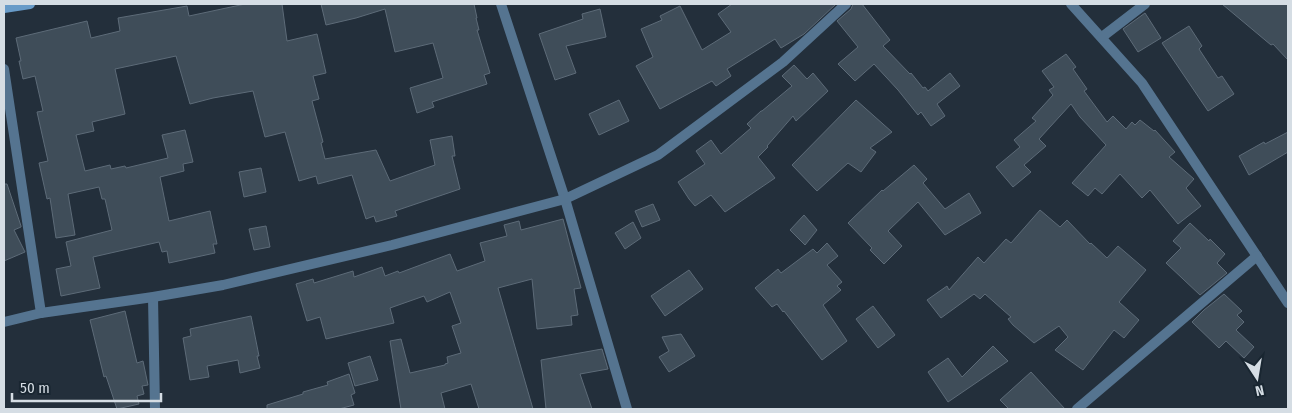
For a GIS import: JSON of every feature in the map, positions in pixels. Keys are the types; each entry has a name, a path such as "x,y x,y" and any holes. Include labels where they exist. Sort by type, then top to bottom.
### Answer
{"main road":[{"path":"4,8 30,4"}],"street":[{"path":"501,4 565,199 627,409"},
{"path":"4,322 41,313 223,285 383,248 565,199 658,156 784,62 846,4"},
{"path":"1071,4 1142,83 1288,303"},
{"path":"1102,37 1145,4"},
{"path":"4,69 41,313"},
{"path":"1077,409 1257,256"},
{"path":"153,297 155,409"}],"building":[{"path":"245,4 282,4 287,41 317,34 326,73 313,76 319,99 312,101 323,142 321,143 325,159 376,150 390,181 435,165 430,140 452,136 455,156 452,156 460,189 395,211 397,216 376,222 374,216 366,219 352,175 318,184 316,176 299,181 285,132 265,137 253,91 190,104 176,56 115,69 125,114 92,122 94,131 76,135 85,171 110,165 111,169 125,166 126,168 168,158 162,135 185,130 193,162 183,164 184,171 160,177 169,221 210,211 217,244 213,244 215,253 169,263 167,251 162,252 159,242 93,257 100,288 61,296 56,269 71,266 66,242 112,230 105,199 102,199 99,187 68,194 75,235 56,238 50,198 47,199 39,163 48,161 37,112 43,111 35,76 23,79 16,38 87,21 91,38 120,31 118,18 187,6 189,16"},
{"path":"321,4 474,4 479,30 477,30 490,73 484,75 487,84 432,102 434,107 417,113 410,88 443,78 433,43 395,52 385,9 326,25"},
{"path":"732,4 836,4 804,34 781,48 775,39 727,69 731,76 716,86 712,81 660,109 636,66 653,57 641,29 662,20 660,16 680,6 702,50 731,32 718,14"},
{"path":"853,4 862,4 890,40 883,46 911,73 923,88 925,87 928,91 950,73 960,86 937,104 945,116 931,126 921,112 918,115 874,64 855,81 838,64 858,47 837,21 851,9"},
{"path":"1222,4 1288,4 1288,60 1273,44 1271,45"},
{"path":"600,9 606,37 566,46 576,73 555,80 539,34 583,19 582,14"},
{"path":"1145,13 1161,38 1138,52 1123,29"},
{"path":"1189,26 1202,46 1199,49 1218,78 1222,76 1234,94 1208,111 1162,43"},
{"path":"1066,54 1076,67 1073,69 1087,89 1084,91 1107,122 1113,116 1126,129 1132,122 1135,125 1140,120 1155,130 1175,152 1169,157 1194,179 1186,188 1201,206 1178,224 1150,190 1142,198 1120,174 1102,194 1095,188 1088,196 1072,183 1106,145 1080,117 1071,104 1039,139 1046,146 1024,165 1031,172 1013,187 996,167 1020,147 1014,140 1036,121 1032,118 1053,95 1049,90 1054,87 1042,71"},
{"path":"794,65 807,79 813,73 828,91 796,121 793,116 758,157 775,178 725,212 711,195 695,206 678,182 705,164 696,151 711,140 721,154 751,128 747,124 792,86 782,76"},
{"path":"619,100 629,121 599,135 589,114"},
{"path":"856,100 892,132 870,148 876,152 861,172 848,163 817,191 792,165"},
{"path":"1288,132 1288,152 1249,175 1239,156 1264,142 1265,144"},
{"path":"914,165 927,179 923,183 945,209 969,193 981,213 945,235 918,202 888,231 902,246 884,264 870,250 872,248 848,223 882,190"},
{"path":"261,168 266,192 244,197 239,172"},
{"path":"4,184 7,184 21,226 14,230 25,252 4,261"},
{"path":"653,204 660,220 642,227 635,211"},
{"path":"1040,210 1060,227 1067,220 1090,244 1107,258 1118,246 1146,270 1119,302 1139,320 1124,338 1114,330 1083,370 1055,350 1068,337 1059,326 1034,343 1013,325 1008,319 1011,317 985,294 980,299 974,294 941,318 927,300 947,286 949,290 978,257 984,263 1006,239 1011,243"},
{"path":"804,215 817,230 805,245 790,230"},
{"path":"563,219 581,288 574,289 578,315 571,316 572,325 537,329 532,279 498,288 533,409 479,409 471,384 441,393 445,409 401,409 390,341 401,339 410,373 445,365 448,363 447,357 461,353 452,326 461,323 450,292 427,302 424,296 390,308 394,323 326,339 320,317 307,321 296,284 313,279 314,283 353,271 354,277 382,267 385,276 398,271 399,273 450,254 457,271 485,261 480,243 507,236 504,225 519,221 521,230"},
{"path":"633,222 641,238 625,249 615,233"},
{"path":"1190,223 1225,254 1217,263 1227,273 1200,295 1166,263 1181,248 1173,241"},
{"path":"266,226 270,247 254,250 249,229"},
{"path":"827,243 838,256 827,265 842,282 837,286 841,290 823,305 847,341 822,360 784,311 777,304 772,307 755,288 778,269 781,273 813,249 817,253"},
{"path":"689,270 703,289 665,316 651,296"},
{"path":"1224,294 1242,311 1237,315 1244,322 1236,330 1254,347 1244,358 1226,341 1219,348 1192,322"},
{"path":"873,306 895,335 878,348 856,319"},
{"path":"125,311 137,363 143,361 148,385 142,386 144,394 137,396 139,404 117,409 106,376 104,377 90,320"},
{"path":"251,316 260,368 240,373 238,360 207,366 209,377 190,380 183,338 191,336 190,329"},
{"path":"681,334 695,356 669,372 659,357 669,351 662,337"},
{"path":"993,346 1008,361 948,402 928,372 948,358 962,377"},
{"path":"602,349 608,369 580,374 592,409 546,409 541,360"},
{"path":"370,356 378,380 355,386 348,363"},
{"path":"1031,372 1065,409 1009,409 1000,400"},
{"path":"349,374 355,393 351,395 354,405 339,409 267,409 267,405 328,385 327,382"}]}
